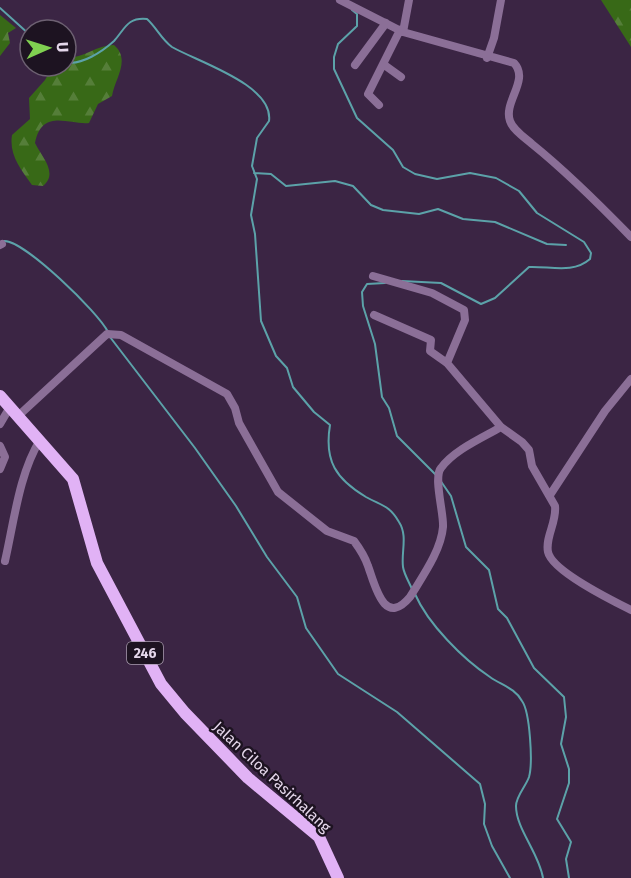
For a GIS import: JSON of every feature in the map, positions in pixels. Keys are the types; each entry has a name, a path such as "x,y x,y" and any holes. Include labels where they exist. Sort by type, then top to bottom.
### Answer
{"main road":[{"name":"Jalan Ciloa Pasirhalang","path":"0,396 40,440 75,484 98,563 161,684 185,713 248,778 319,837 338,878"}],"street":[{"path":"340,0 401,31 487,58 514,63 518,67 518,85 509,113 510,123 566,171 631,237"},
{"path":"379,105 368,94 401,31 409,0"},
{"path":"487,58 494,38 501,0"},
{"path":"355,65 386,23"},
{"path":"383,64 401,77"},
{"path":"373,276 432,293 464,310 465,320 447,363"},
{"path":"374,315 428,338 431,341 430,351 447,363 501,427 526,447 532,466 550,495 556,510 548,548 552,560 568,573 631,610"},
{"path":"0,424 107,334 121,335 227,394 236,408 246,438 278,492 314,523 327,531 354,541 367,563 380,600 386,606 396,608 403,606 410,597 441,537 444,520 438,478 440,468 501,427"},
{"path":"550,495 605,411 631,379"},
{"path":"5,561 22,487 31,456 40,440"},
{"path":"0,446 5,457 0,469"}],"green space":[{"path":"601,0 631,0 631,47"},
{"path":"0,15 16,28 8,33 10,43 0,56"},
{"path":"114,45 119,51 122,63 112,96 98,104 89,123 57,121 44,125 35,143 47,164 49,176 43,186 32,185 16,161 12,149 12,135 30,119 29,98 46,78 78,78 78,56"}],"waterway":[{"path":"0,8 18,24"},
{"path":"352,10 357,14 357,26 338,44 334,57 334,69 357,118 393,150 403,167 415,174 437,179 470,173 496,178 519,191 537,213 584,242 591,253 590,259 583,264 569,268 529,267 495,298 481,304 441,283 402,281"},
{"path":"78,62 104,49 131,22 147,19 172,47 232,76 260,96 267,108 269,121 257,138 252,166 257,179 251,215 255,234 261,321 276,356 287,368 293,387 314,412 330,425 329,449 334,468 356,490 388,509 402,527 403,567 412,589"},
{"path":"254,173 271,174 286,186 335,181 353,186 371,205 383,210 419,214 438,209 463,219 495,222 547,244 566,245"},
{"path":"4,241 14,244 43,264 91,310 108,332"},
{"path":"385,283 367,284 362,292 363,306 375,344 382,397 389,408 397,436 437,476"},
{"path":"110,337 236,506 267,557 297,597 306,628 338,674 397,712 480,784 485,804 484,824 492,846 510,878"},
{"path":"440,480 451,496 466,547 489,570 498,609 507,618 534,668 564,697 566,717 561,744 569,769 569,783 557,819 571,842 566,859 569,878"},
{"path":"415,594 428,617 447,640 494,680 516,693 525,707 531,761 529,777 516,806 517,815 543,878"}]}
